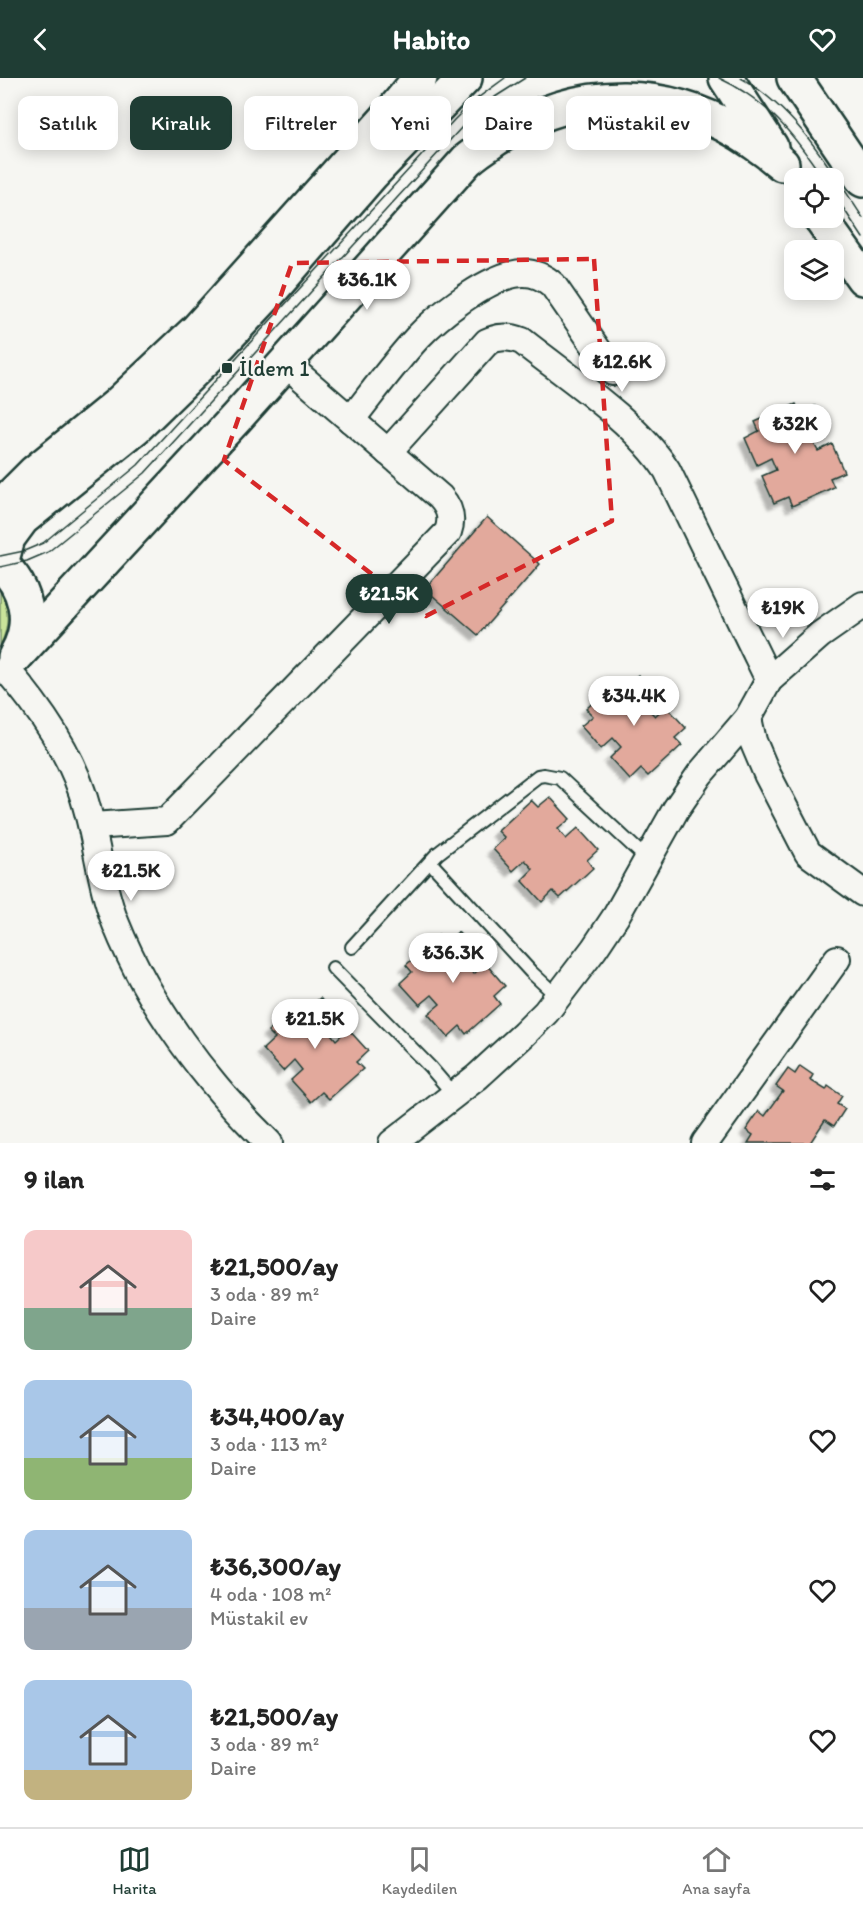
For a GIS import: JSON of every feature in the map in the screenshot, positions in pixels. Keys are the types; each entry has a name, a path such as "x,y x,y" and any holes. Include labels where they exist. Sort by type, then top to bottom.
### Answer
{"street":[{"path":"0,507 35,472 116,406 197,330 420,78"},
{"path":"7,667 22,644 26,630 26,608 19,587 1,563 8,538 22,519 135,428 189,375 273,288 380,167 465,78"},
{"path":"726,78 785,168"},
{"path":"794,78 863,180"},
{"path":"7,667 475,153 499,131 536,109 577,96 598,93 639,93 659,96 697,109 720,120 762,148 784,169"},
{"path":"827,228 863,278"},
{"path":"351,420 418,337 433,323 480,288 516,274 534,274 554,285 613,372"},
{"path":"388,452 487,342 503,337 513,337 522,341 634,430 658,457 667,470 769,680"},
{"path":"92,826 167,821 444,537 450,526 450,511 446,503 285,363"},
{"path":"392,1143 501,1056 558,997 616,916 676,808 700,774 748,718 769,680 820,635 863,605"},
{"path":"7,667 35,704 60,743 82,791 92,826 105,891 115,922 144,982 181,1038 210,1076 269,1143"},
{"path":"748,718 753,741 767,774 808,853 863,893"},
{"path":"705,1143 837,959"}],"lane":[{"path":"352,947 437,854 532,779 544,775 560,778 646,859"},
{"path":"430,862 531,972 558,997"},
{"path":"333,968 430,1067 454,1095"}],"highlighted area":[{"path":"594,259 612,521 426,616 224,460 292,263"}],"green space":[{"path":"0,591 6,605 8,619 0,646"}],"building":[{"path":"796,404 800,413 815,406 827,433 812,440 818,451 832,444 844,472 830,478 834,487 792,506 788,497 774,503 762,476 776,470 771,458 757,465 745,438 759,431 755,422"},
{"path":"487,517 540,564 478,635 425,589"},
{"path":"638,675 658,697 646,707 655,716 666,706 686,728 675,738 682,745 648,776 641,769 630,780 610,758 621,747 613,738 601,749 581,726 593,716 586,709 620,678 626,685"},
{"path":"550,797 570,819 558,829 566,839 578,828 598,850 587,860 593,868 560,898 553,891 542,902 522,880 533,869 525,860 513,871 493,849 505,838 498,831 531,800 538,807"},
{"path":"458,932 477,954 466,964 474,974 485,963 505,986 494,996 500,1004 466,1034 460,1026 448,1037 428,1014 440,1004 432,995 420,1005 400,983 412,972 406,965 439,935 446,942"},
{"path":"320,998 340,1020 328,1030 336,1040 348,1029 368,1051 356,1062 363,1069 329,1099 322,1092 311,1102 291,1080 302,1070 294,1060 283,1071 263,1049 275,1038 268,1031 302,1001 308,1008"},
{"path":"800,1066 813,1075 810,1080 826,1090 828,1086 842,1096 837,1104 845,1109 834,1126 825,1120 810,1143 748,1143 753,1135 746,1130 759,1111 765,1116 783,1091 776,1086 788,1069 795,1074"}],"tram line":[{"path":"0,556 24,551 43,543 138,465 454,120 471,103 505,78"},
{"path":"0,567 27,561 48,552 145,473 462,127 495,97 525,78"},
{"path":"719,78 766,108 802,148 816,168"},
{"path":"741,78 779,106 810,140 863,218"},
{"path":"844,209 863,238"}],"place":[{"name":"İldem 1","path":"227,368"}]}
